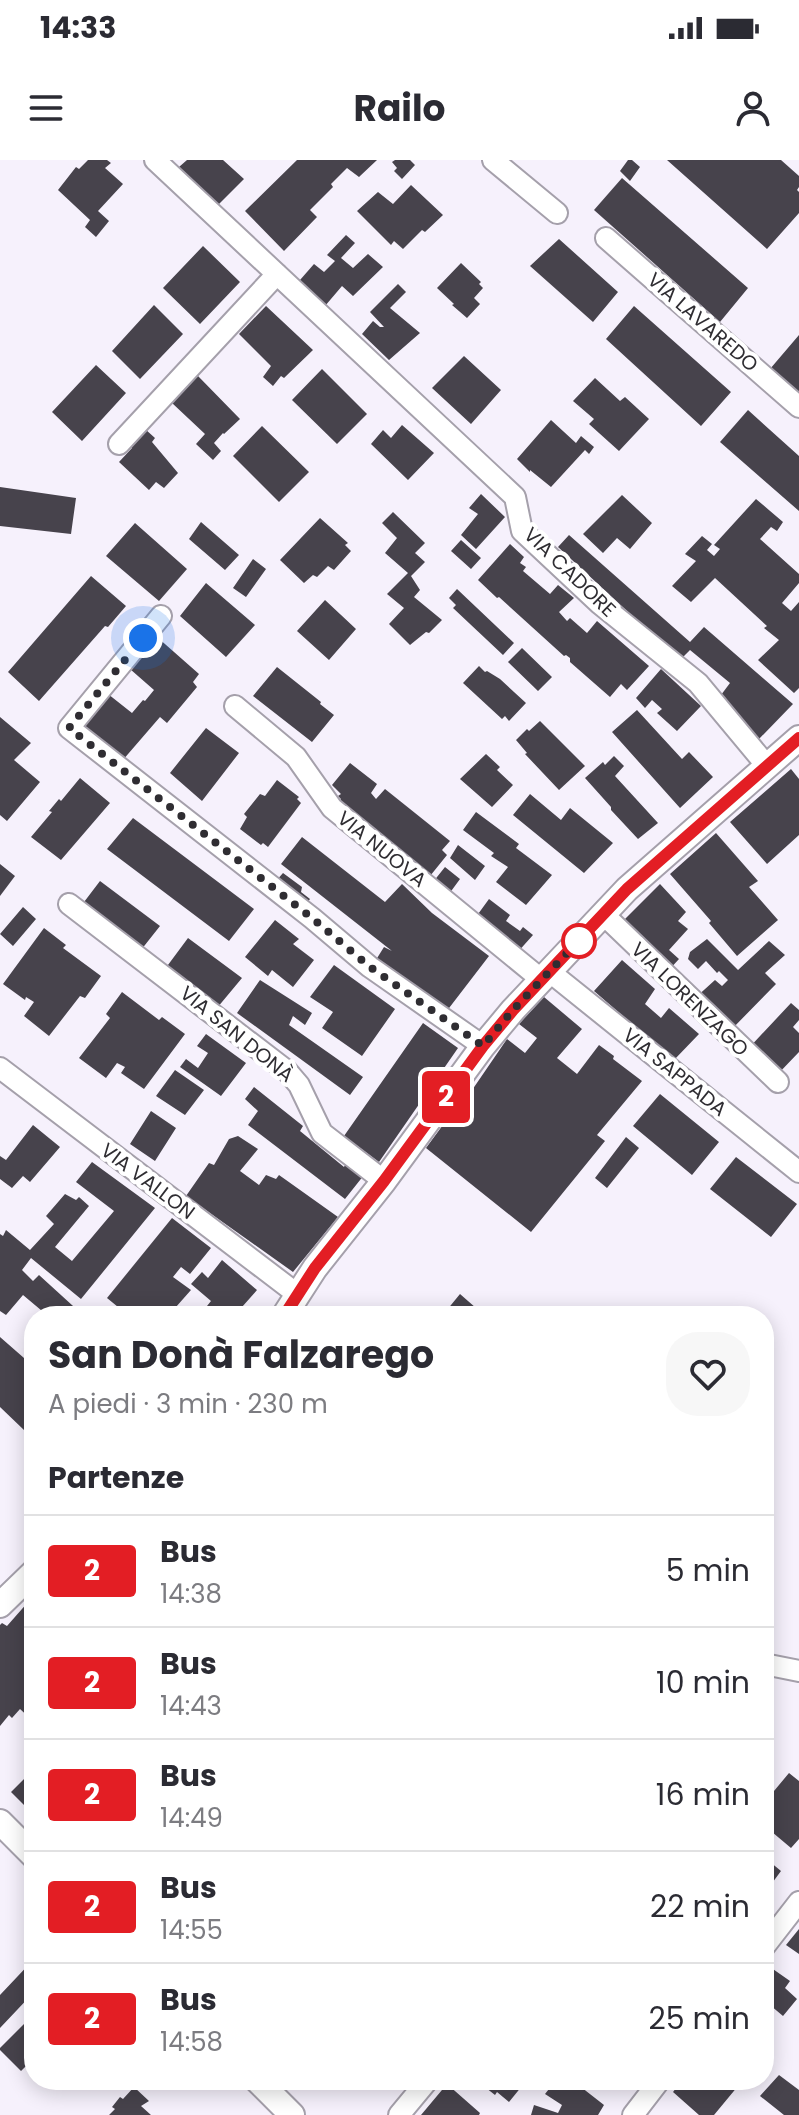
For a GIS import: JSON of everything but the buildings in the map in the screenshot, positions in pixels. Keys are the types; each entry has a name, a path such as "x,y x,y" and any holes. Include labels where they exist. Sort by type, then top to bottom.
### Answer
{"street":[{"path":"493,160 557,213"},
{"name":"VIA CADORE","path":"165,163 277,274 515,497 522,531 600,604 698,683 767,766"},
{"name":"VIA LAVAREDO","path":"606,238 799,407"},
{"path":"119,444 277,274"},
{"path":"161,616 69,728 370,967 483,1046"},
{"name":"VIA NUOVA","path":"235,706 296,757 332,808 546,976"},
{"path":"290,1306 315,1268 384,1181 483,1046 603,914 656,862 799,738"},
{"name":"VIA SAN DONÀ","path":"69,904 287,1071 299,1085 322,1133 384,1181"},
{"name":"VIA LORENZAGO","path":"603,914 778,1082"},
{"name":"VIA SAPPADA","path":"546,976 799,1172"},
{"name":"VIA VALLON","path":"0,1068 297,1294"},
{"path":"0,1605 24,1582"},
{"path":"774,1666 799,1671"},
{"path":"0,1822 24,1846"},
{"path":"774,1934 799,1902"},
{"path":"267,2090 292,2115"},
{"path":"399,2115 420,2090"},
{"path":"633,2115 652,2090"}],"bus line":[{"name":"2","path":"290,1306 315,1268 513,1010 627,889 799,738"}],"route":[{"path":"143,638 69,728 370,967 483,1046 586,933 579,941"}]}
